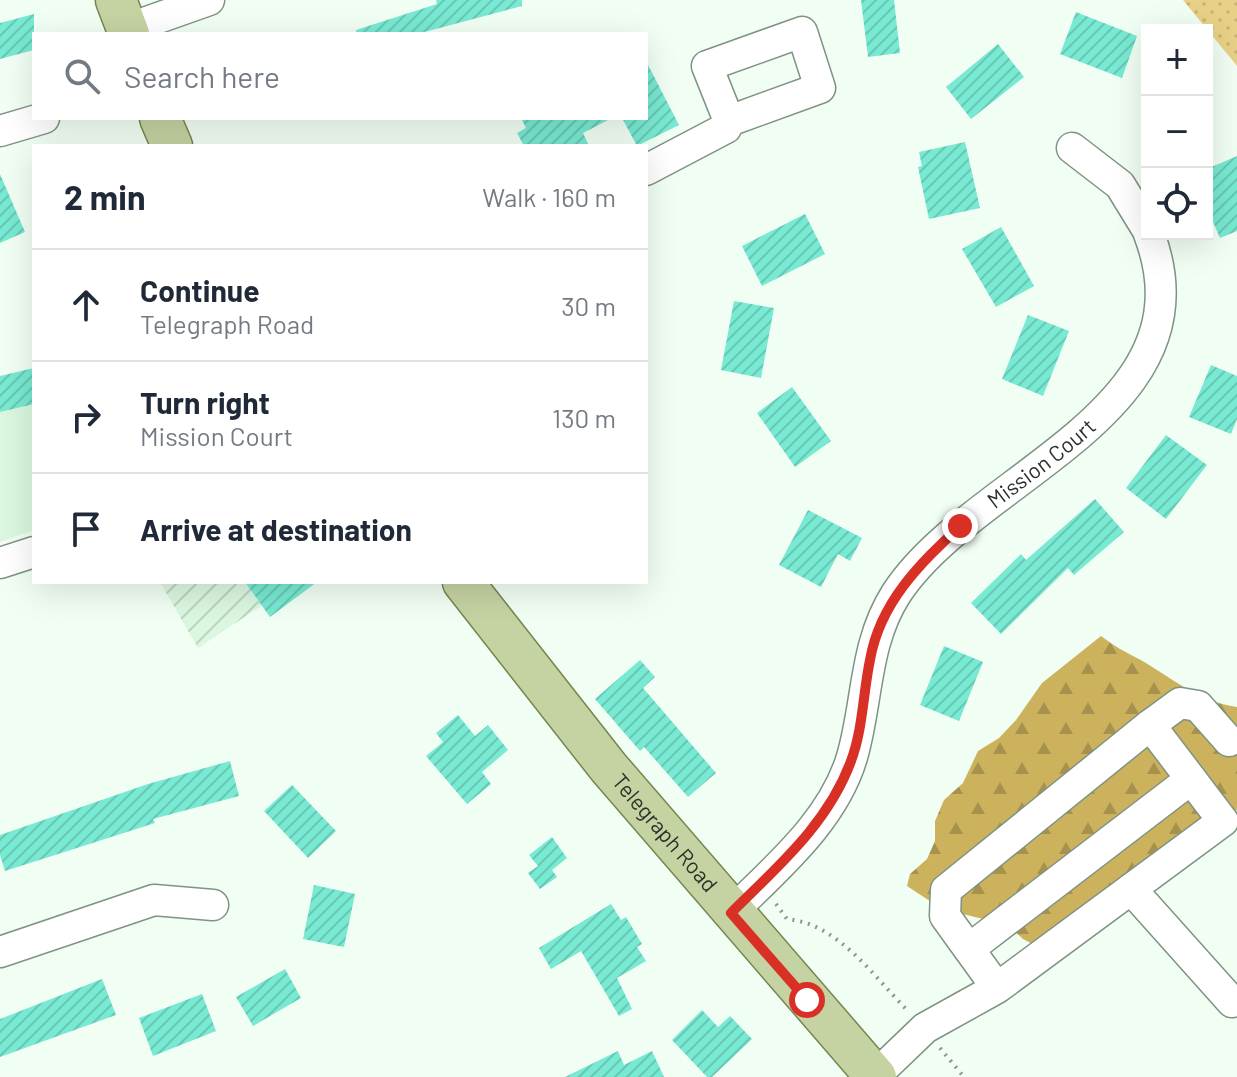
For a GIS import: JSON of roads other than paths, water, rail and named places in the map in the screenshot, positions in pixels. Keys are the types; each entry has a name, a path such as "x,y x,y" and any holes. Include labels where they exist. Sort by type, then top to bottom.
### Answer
{"main road":[{"path":"161,120 171,144"},
{"name":"Telegraph Road","path":"465,584 609,768 875,1077"}],"street":[{"path":"124,21 209,0"},
{"path":"0,131 37,120"},
{"path":"648,169 726,128 729,121"},
{"name":"Mission Court","path":"1072,148 1120,185 1141,220"},
{"name":"Mission Court","path":"731,913 814,827 835,795 859,732 870,657 880,624 897,594 918,567 960,526 1096,420 1133,381 1155,328 1159,303 1158,269 1150,240"},
{"path":"0,563 32,553"},
{"path":"997,988 945,916 946,890 1180,703 1198,706 1229,741"},
{"path":"875,1077 925,1028 997,988 1230,814 1191,779 1150,725"},
{"path":"969,949 1191,779"},
{"path":"1131,889 1232,1002 1237,1001"},
{"path":"0,952 154,900 213,905"}]}
